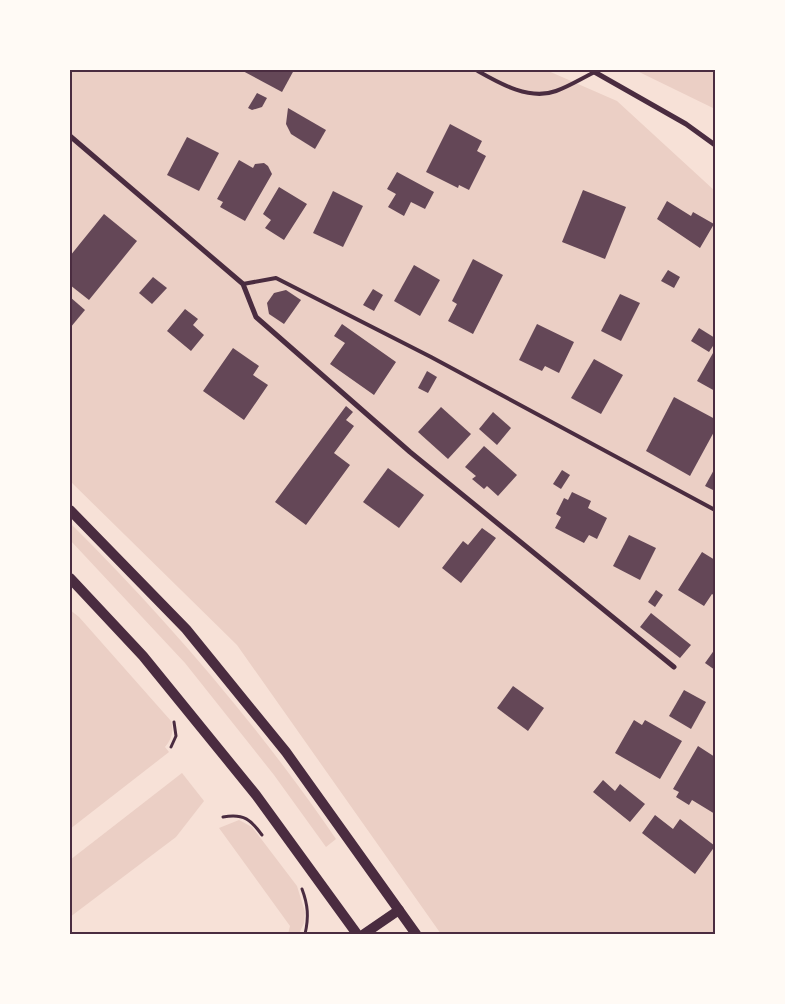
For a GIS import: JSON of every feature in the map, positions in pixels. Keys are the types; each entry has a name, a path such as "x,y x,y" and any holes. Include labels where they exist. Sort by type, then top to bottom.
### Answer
{"main road":[{"path":"70,510 186,629 286,752 416,934"},
{"path":"70,578 143,656 243,780 358,934"},
{"path":"364,934 399,910"}],"street":[{"path":"593,71 686,124 715,146"},
{"path":"70,136 243,284 256,318 410,452 674,667"}],"lane":[{"path":"476,70 504,85 520,91 536,93 555,92 593,71"},
{"path":"243,284 276,278 431,357 715,510"}],"path":[{"path":"171,717 176,726 176,736 171,747"},
{"path":"223,818 244,816 251,820 267,842"},
{"path":"300,885 306,901 309,918 305,934"}],"shaded area":[{"path":"70,70 546,70 617,101 715,191 715,934 441,934 237,645 70,481"},
{"path":"635,70 715,70 715,109"},
{"path":"70,523 176,635 244,715 336,839 326,847 274,775 185,663 70,540"},
{"path":"70,610 79,617 171,721 172,732 171,738 165,747 169,752 70,829"},
{"path":"182,773 204,801 176,837 70,917 70,860"},
{"path":"239,820 252,827 297,886 305,912 304,923 299,934 288,934 290,926 219,828"}],"building":[{"path":"241,70 294,70 282,92"},
{"path":"257,93 267,98 262,107 252,110 248,108"},
{"path":"288,108 326,130 315,149 291,134 286,124"},
{"path":"450,124 482,141 477,151 486,156 469,190 459,185 458,188 426,172"},
{"path":"187,137 219,153 199,191 167,175"},
{"path":"239,160 253,168 255,164 264,163 272,174 245,221 220,207 223,202 217,199"},
{"path":"397,172 434,192 425,209 411,202 404,216 388,207 396,194 387,189"},
{"path":"279,187 307,204 284,240 265,228 271,220 263,214"},
{"path":"583,190 626,207 605,259 562,242"},
{"path":"333,191 363,206 343,247 313,233"},
{"path":"667,201 691,216 693,212 714,224 700,248 657,219"},
{"path":"104,214 137,241 89,300 70,285 70,256"},
{"path":"473,259 503,275 473,334 448,321 457,304 452,301"},
{"path":"414,265 440,280 420,316 394,301"},
{"path":"668,270 680,277 674,288 661,281"},
{"path":"153,277 167,288 152,304 139,293"},
{"path":"373,289 383,295 374,311 363,305"},
{"path":"286,290 301,300 284,324 269,314 267,303 274,293"},
{"path":"620,294 640,303 621,341 601,331"},
{"path":"70,297 85,310 70,328"},
{"path":"185,309 198,319 193,325 204,335 191,351 167,331"},
{"path":"342,324 396,362 374,395 330,364 345,343 334,336"},
{"path":"537,324 574,342 559,373 545,366 542,371 519,360"},
{"path":"699,328 715,338 715,343 709,352 691,341"},
{"path":"233,348 259,366 253,375 268,385 244,420 203,391"},
{"path":"713,353 715,354 715,391 697,381"},
{"path":"594,359 623,375 601,414 571,398"},
{"path":"427,371 437,377 428,393 418,388"},
{"path":"674,397 715,419 715,430 690,476 646,451"},
{"path":"346,406 353,412 346,420 354,426 334,453 350,465 306,525 275,502"},
{"path":"441,407 471,434 448,459 418,432"},
{"path":"493,412 511,428 497,445 479,429"},
{"path":"484,446 517,475 498,496 487,486 484,489 472,479 476,476 465,467"},
{"path":"388,468 424,495 399,528 363,502"},
{"path":"715,468 715,491 705,486"},
{"path":"562,470 570,475 561,489 553,484"},
{"path":"572,492 591,501 588,508 607,518 597,539 589,535 584,543 555,528 561,517 556,514 564,498 568,500"},
{"path":"482,528 496,538 461,583 442,568 463,541 468,545"},
{"path":"629,535 656,548 640,580 613,566"},
{"path":"702,552 715,560 715,596 712,594 704,606 678,590"},
{"path":"656,590 663,595 655,607 648,602"},
{"path":"651,613 691,645 680,658 640,627"},
{"path":"715,649 715,670 705,663"},
{"path":"513,686 544,708 528,731 497,708"},
{"path":"684,690 706,702 691,729 669,716"},
{"path":"634,720 642,725 645,720 682,741 660,779 615,753"},
{"path":"698,746 715,757 715,814 692,800 689,805 676,797 679,792 673,789"},
{"path":"603,780 615,791 620,784 645,804 630,822 593,792"},
{"path":"655,815 673,829 680,819 715,846 695,874 642,833"}]}
